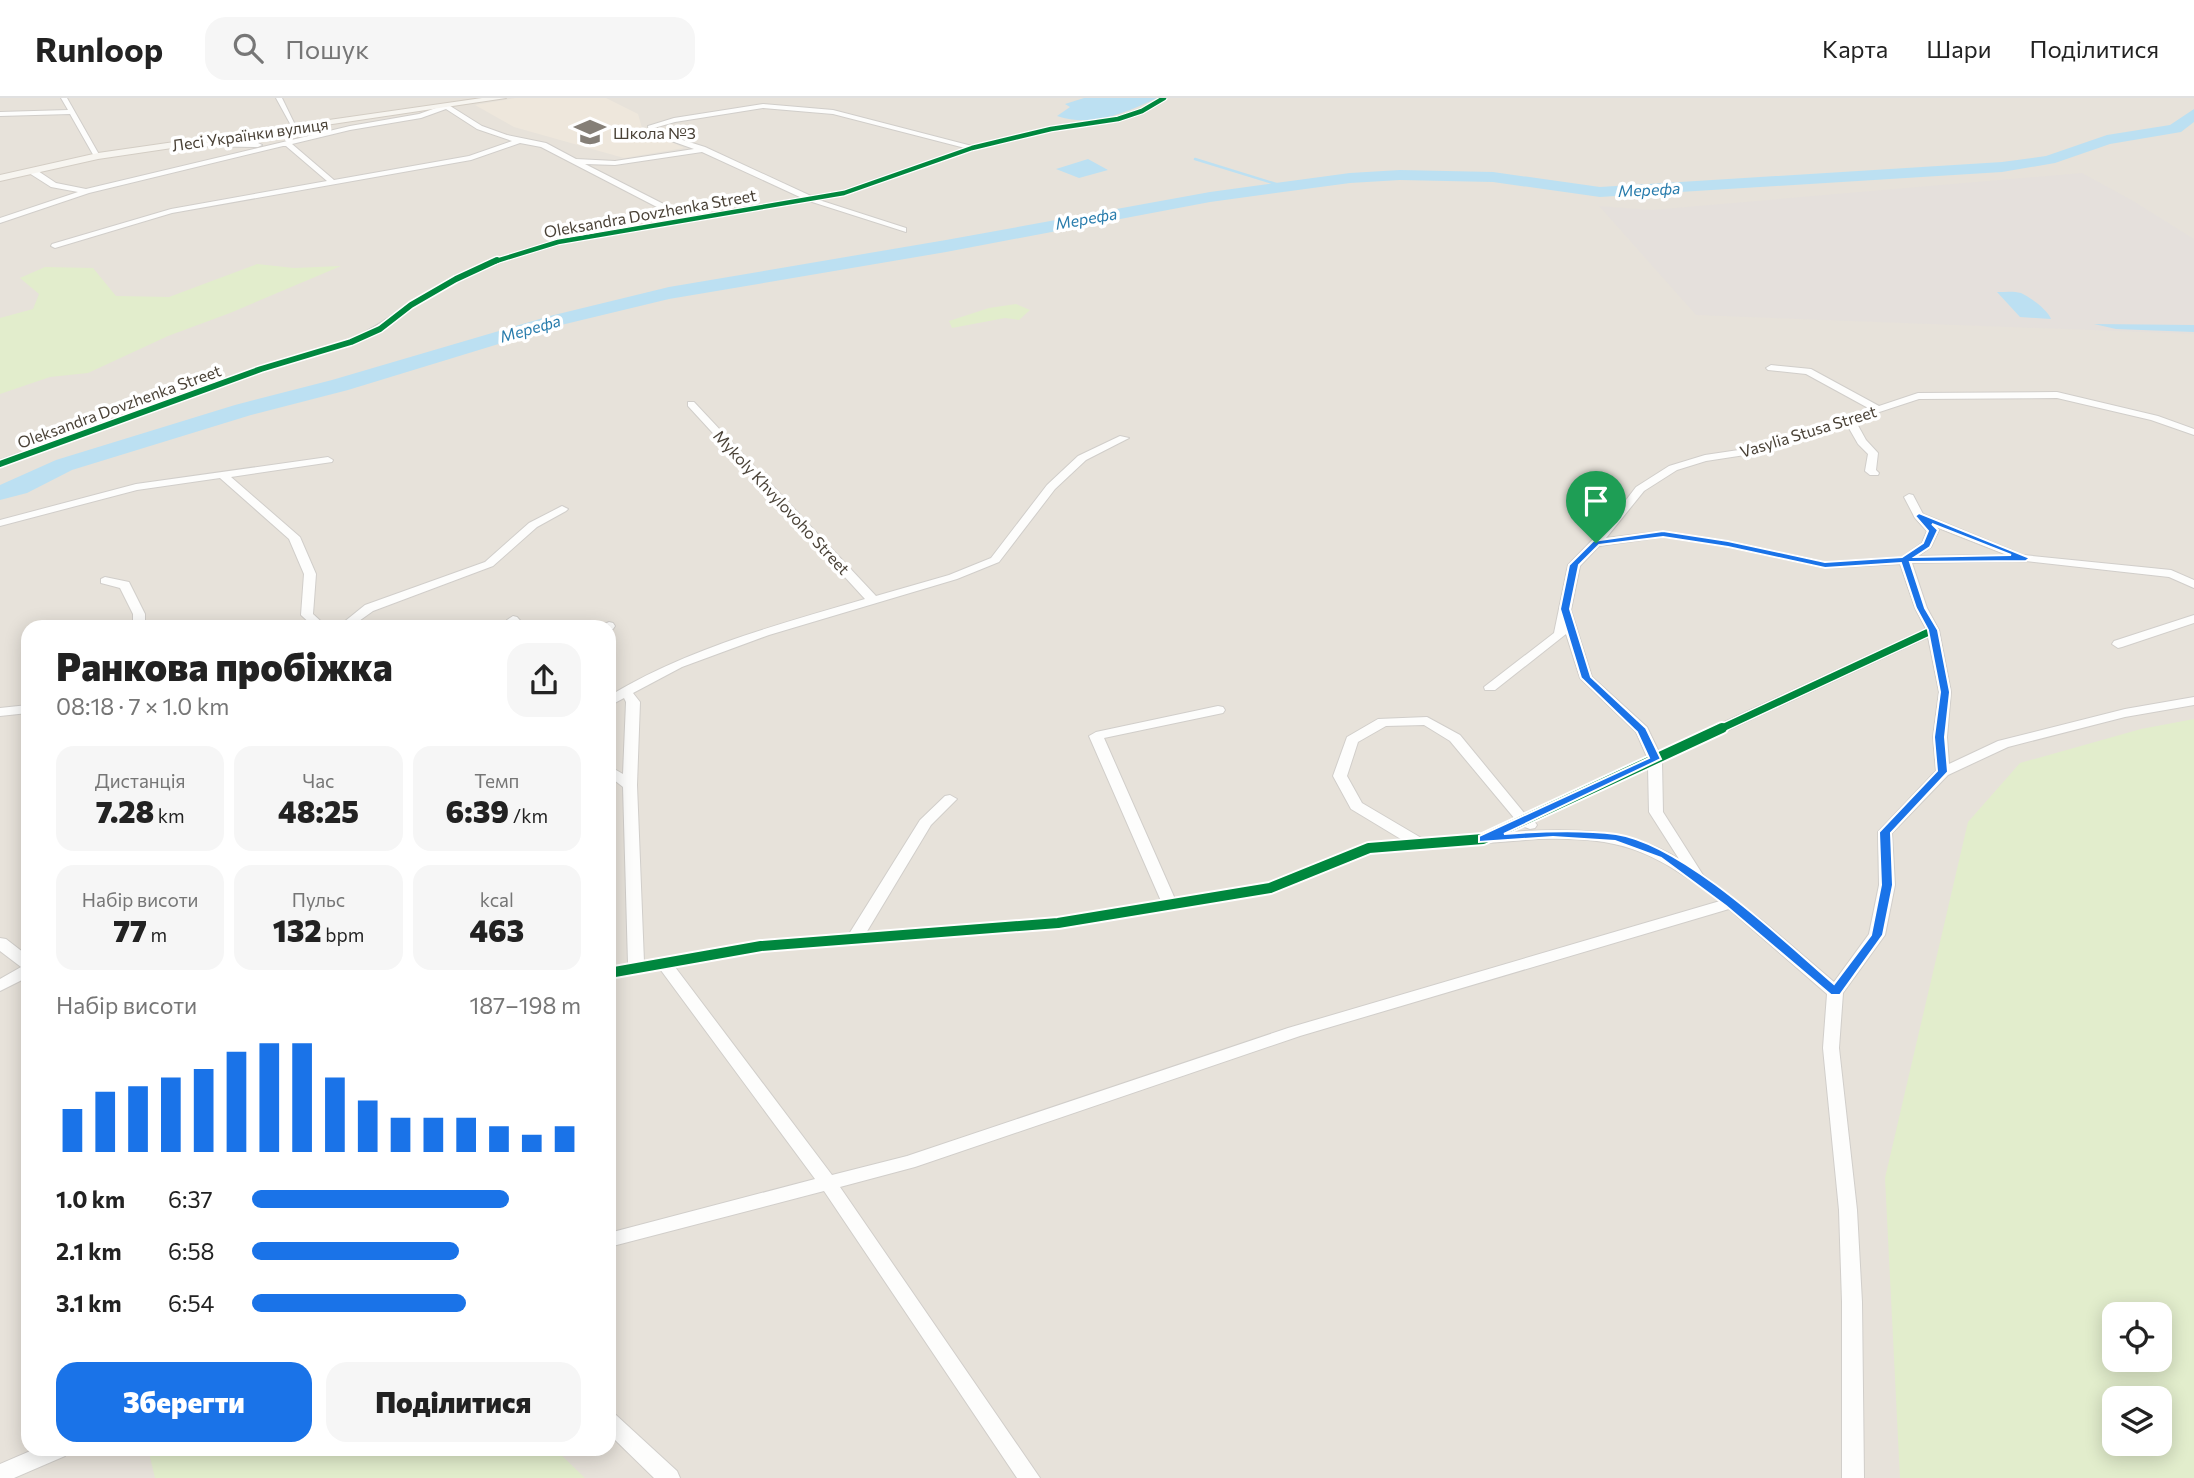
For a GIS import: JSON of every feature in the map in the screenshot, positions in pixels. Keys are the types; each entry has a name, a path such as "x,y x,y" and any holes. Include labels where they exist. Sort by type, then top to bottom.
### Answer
{"street":[{"path":"64,98 98,156"},
{"path":"279,98 295,128"},
{"name":"Лесі Українки вулиця","path":"0,178 98,156 501,98"},
{"path":"750,98 763,106"},
{"name":"Oleksandra Dovzhenka Street","path":"0,464 261,369 351,342 380,329 411,305 456,279 500,259 558,242 844,193 972,148 1051,129 1118,119 1142,111 1164,98"},
{"path":"421,116 447,106 457,116"},
{"path":"903,230 813,200 702,149 652,132 650,127 674,120 763,106 833,112 972,148"},
{"path":"0,114 72,112"},
{"path":"0,221 87,191 253,148 288,144 351,128 421,116 457,116 518,141 543,145 687,219"},
{"path":"253,148 252,140 267,132"},
{"path":"55,246 172,211 471,158 518,141"},
{"path":"186,144 253,148"},
{"path":"288,144 332,183"},
{"path":"575,161 615,163 702,149"},
{"path":"32,171 54,185 87,191"},
{"path":"1771,368 1808,371 1879,410"},
{"name":"Vasylia Stusa Street","path":"1490,687 1560,634 1574,565 1611,527 1640,489 1673,468 1705,458 1754,451 1918,396 2057,396 2154,418 2194,432"},
{"name":"Mykoly Khvylovoho Street","path":"691,404 874,601"},
{"path":"1849,419 1862,442 1873,453 1870,471 1874,473"},
{"path":"616,698 648,678 678,664 765,632 953,577 995,560 1051,487 1082,458 1124,438"},
{"path":"0,523 136,487 328,460"},
{"path":"223,475 294,537 310,574 307,615 313,620"},
{"path":"1905,559 1927,545 1933,530 1919,516 1909,497"},
{"path":"353,620 369,608 489,564 533,525 562,509"},
{"path":"1919,516 2026,558"},
{"path":"1596,543 1663,534 1728,544 1825,565 1905,559 2026,558 2171,573 2194,584"},
{"path":"1905,559 1920,608 1933,630 1945,692 1940,737 1942,772"},
{"path":"105,581 125,585 139,614 139,620"},
{"path":"1565,609 1586,678 1642,730 1655,759 1656,812 1700,881"},
{"path":"2118,644 2194,619"},
{"path":"1483,839 1933,630"},
{"path":"627,693 633,702 630,785 636,968"},
{"path":"1853,1478 1852,1302 1848,1210 1831,1048 1835,992 1877,935 1887,885 1885,832 1942,772 2003,744 2124,713 2194,701"},
{"path":"0,712 21,710"},
{"path":"1170,904 1096,736 1218,710"},
{"path":"1420,844 1356,806 1340,776 1352,740 1383,722 1427,722 1455,738 1522,821 1546,834"},
{"path":"616,775 630,785"},
{"path":"854,939 925,823 950,799"},
{"path":"616,972 761,946 1058,923 1269,888 1369,848 1546,834 1617,838 1665,856 1731,903 1835,992"},
{"path":"616,1238 909,1162 1294,1032 1731,903"},
{"path":"0,943 21,959"},
{"path":"664,963 828,1183 1029,1478"},
{"path":"0,986 21,974"},
{"path":"616,1428 669,1478"},
{"path":"0,1474 32,1456"}],"shaded area":[{"path":"0,98 2194,98 2194,1478 0,1478"},
{"name":"Школа №3","path":"515,98 606,98 638,114 642,128 684,148 624,158 514,127 475,105"},
{"path":"2082,173 2194,239 2194,334 1696,315 1599,206 1651,210"}],"green space":[{"path":"257,264 294,268 341,266 168,336 88,373 50,377 0,394 0,318 33,309 39,294 20,278 45,267 93,268 116,296 169,297"},
{"path":"1016,304 1030,310 1019,320 1005,318 952,328 949,321 989,308"},
{"path":"2194,719 2194,1478 1900,1478 1885,1178 1968,822 2020,763 2141,729"},
{"path":"150,1456 562,1456 585,1478 155,1478"}],"water":[{"path":"1084,98 1157,98 1133,109 1096,120 1057,116 1070,107 1065,104"},
{"path":"1088,159 1108,170 1079,178 1056,169"},
{"path":"1997,292 2021,293 2029,297 2051,319 2020,317"},
{"path":"2094,324 2194,325 2194,332 2116,329"}],"waterway":[{"name":"Мерефа","path":"0,493 18,488 64,465 243,410 340,385 550,322 669,293 946,246 1210,197 1350,178 1400,175 1493,177 1600,192 2002,167 2049,160 2107,140 2175,129 2194,114"},
{"path":"1195,159 1289,188"}],"cycle path":[{"path":"0,464 261,369 351,342 380,329 411,305 456,279 500,259 558,242 844,193 972,148 1051,129 1118,119 1142,111 1164,98"},
{"path":"616,972 761,946 1058,923 1270,888 1369,848 1483,839 1933,630"}],"place":[{"name":"Школа №3","path":"590,132"}],"route":[{"path":"1596,543 1574,565 1565,609 1586,678 1642,730 1655,759 1483,839 1553,834 1617,838 1665,856 1731,903 1835,992 1877,935 1887,885 1885,832 1942,772 1940,737 1945,692 1933,630 1920,608 1905,559 2026,558 1919,516 1933,530 1927,545 1905,559 1825,565 1728,544 1663,534 1596,543"}]}
